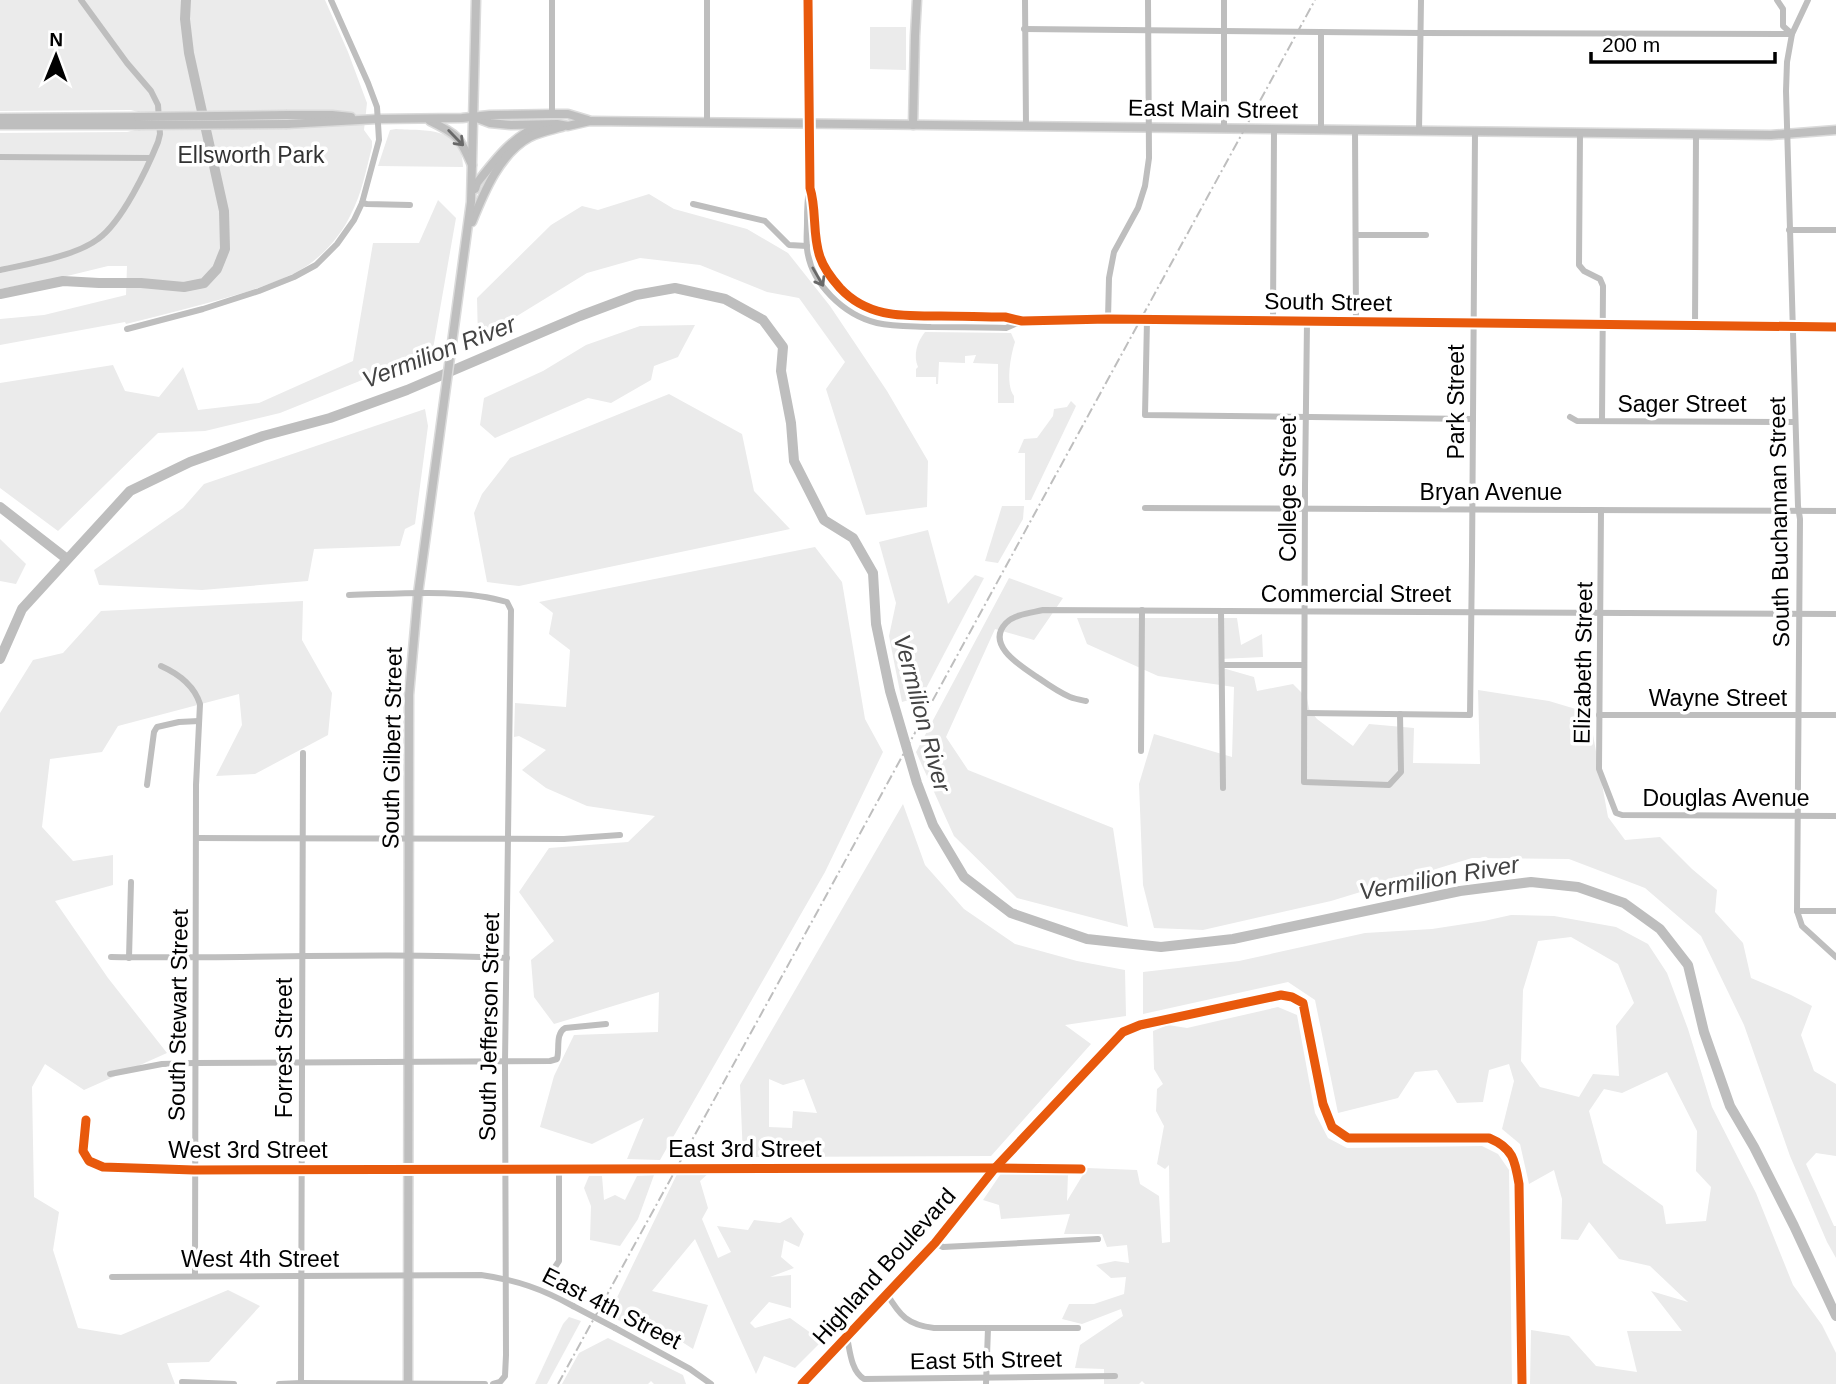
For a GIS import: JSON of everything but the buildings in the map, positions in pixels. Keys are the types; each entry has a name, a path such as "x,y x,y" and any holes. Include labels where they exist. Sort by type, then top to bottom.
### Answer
{"main road":[{"name":"South Gilbert Street","path":"408,1384 409,695 418,594 467,235 476,203 473,168 477,0"},
{"path":"914,125 917,0"},
{"name":"East Main Street","path":"474,117 568,114 590,121"},
{"path":"0,125 474,117"},
{"name":"East Main Street","path":"474,117 490,123 568,126 590,121 1771,135 1836,130"},
{"path":"0,118 138,121"},
{"path":"427,119 457,136 473,168"},
{"path":"476,203 477,183 516,139 531,129 553,121 590,121"},
{"path":"476,203 505,159 516,148 543,132 568,126"}],"street":[{"path":"0,270 48,260 97,240 113,225 126,206 160,134 158,105 151,92 81,0"},
{"path":"127,329 203,309 294,277 316,265 337,244 354,220 362,203 379,140 377,107 331,0"},
{"path":"552,0 552,114"},
{"path":"707,0 707,123"},
{"path":"808,0 810,188"},
{"path":"1025,0 1026,127"},
{"path":"1108,320 1109,278 1114,252 1138,208 1145,186 1149,158 1148,0"},
{"path":"1224,0 1224,129"},
{"path":"1419,131 1421,0"},
{"path":"1777,0 1783,9 1783,26 1792,34"},
{"path":"1792,34 1807,2"},
{"path":"1024,29 1792,34"},
{"path":"1321,32 1321,130"},
{"name":"South Buchannan Street","path":"1792,34 1787,62 1787,133 1800,614 1797,911"},
{"path":"1273,321 1274,130"},
{"path":"1355,130 1356,322"},
{"name":"Park Street","path":"1400,714 1469,715 1475,132"},
{"path":"1580,133 1579,265 1584,271 1600,279 1603,286 1602,421"},
{"path":"1695,326 1696,134"},
{"path":"0,157 150,158"},
{"name":"South Street","path":"810,188 806,202 810,262 823,286 835,300 854,314 877,323 898,326 1006,328 1022,321"},
{"name":"South Street","path":"810,188 814,202 817,246 831,279 857,303 883,314 1006,317 1022,321 1836,327"},
{"path":"362,203 411,205"},
{"path":"692,204 765,221 789,245 807,246"},
{"path":"1789,230 1836,230"},
{"path":"1356,234 1426,235"},
{"path":"1147,320 1145,415 1473,419"},
{"name":"College Street","path":"1307,322 1304,782 1388,785 1401,772 1400,714"},
{"name":"Sager Street","path":"1570,417 1577,421 1795,422"},
{"name":"Bryan Avenue","path":"1145,508 1836,512"},
{"name":"Elizabeth Street","path":"1601,510 1599,769 1616,813"},
{"path":"348,595 418,594"},
{"name":"South Jefferson Street","path":"418,594 489,596 507,602 512,616 505,1062 505,1376 497,1383"},
{"name":"Commercial Street","path":"1086,701 1054,688 1012,660 1001,646 1000,634 1006,623 1019,615 1043,610 1836,614"},
{"path":"1142,751 1143,610"},
{"path":"1221,611 1223,788"},
{"path":"1222,665 1304,665"},
{"name":"South Stewart Street","path":"161,666 183,678 197,695 200,704 196,785 195,1276"},
{"path":"1306,713 1400,714"},
{"name":"Wayne Street","path":"1599,715 1836,715"},
{"path":"147,785 154,732 157,727 179,722 199,722"},
{"name":"Forrest Street","path":"301,1383 303,753"},
{"name":"Douglas Avenue","path":"1616,813 1836,816"},
{"path":"197,838 564,839 620,835"},
{"path":"130,958 131,883"},
{"path":"1836,911 1797,911 1802,926 1836,957"},
{"path":"111,957 408,955 507,958"},
{"name":"Highland Boulevard","path":"802,1384 935,1243 995,1168 1123,1032 1140,1025 1281,995 1303,1003 1323,1104 1332,1127 1348,1138 1489,1138 1504,1144 1516,1162 1519,1184 1522,1384"},
{"path":"110,1074 162,1064 194,1063 550,1061 557,1059 559,1035 565,1028 606,1024"},
{"name":"West 3rd Street","path":"86,1119 83,1151 89,1161 103,1167 194,1170 408,1170"},
{"name":"East 3rd Street","path":"408,1170 1081,1169"},
{"path":"551,1273 559,1261 559,1170"},
{"path":"935,1243 943,1247 1098,1238"},
{"name":"East 4th Street","path":"408,1276 481,1275 505,1278 547,1292 690,1368 711,1384"},
{"name":"West 4th Street","path":"112,1277 408,1276"},
{"path":"887,1294 904,1318 915,1325 934,1328 1078,1328"},
{"path":"986,1380 988,1328"},
{"name":"East 5th Street","path":"847,1337 854,1369 864,1379 986,1380 1115,1376"},
{"path":"182,1382 234,1384"},
{"path":"279,1384 485,1384"}],"green space":[{"name":"Ellsworth Park","path":"0,0 325,0 367,103 364,130 372,141 361,190 343,229 326,250 305,267 246,292 126,324 125,322 0,345 0,319 44,315 126,295 127,266 108,266 0,289 0,133 127,132 139,129 138,112 131,110 0,111"},
{"path":"870,27 906,27 906,70 870,69"},
{"path":"390,130 430,131 450,137 457,144 463,167 378,166"},
{"path":"649,194 674,209 747,229 788,253 830,306 887,391 928,461 927,507 866,515 826,389 845,362 799,298 767,292 700,265 640,258 587,273 478,340 477,298 551,225 582,206 598,210"},
{"path":"438,200 456,218 433,349 280,413 205,431 158,433 58,531 0,488 0,383 113,365 125,391 159,397 183,367 198,410 259,403 353,361 373,243 419,243"},
{"path":"695,325 678,357 654,366 651,380 611,403 588,398 495,438 480,425 484,398 543,371 586,345 640,326"},
{"path":"925,332 1011,333 1015,342 1009,377 1014,403 998,403 998,364 973,363 976,355 965,356 965,363 939,362 938,384 936,377 916,377 917,349"},
{"path":"669,394 742,434 754,491 790,529 519,586 487,582 474,513 482,494 510,458"},
{"path":"1071,401 1076,406 1031,500 1025,500 1025,453 1018,453 1024,439 1037,438 1053,416 1054,409 1067,407"},
{"path":"425,409 428,426 415,524 405,529 400,546 314,549 308,581 202,590 99,585 94,570 183,508 204,484"},
{"path":"1002,506 1024,506 1023,519 998,563 985,561"},
{"path":"928,530 948,604 975,575 984,578 922,696 902,702 889,636 896,603 879,542"},
{"path":"0,539 26,564 16,584 0,581"},
{"path":"815,547 842,582 865,719 883,752 825,872 660,1160 627,1159 644,1118 592,1144 540,1127 554,1076 574,1035 658,1032 659,992 554,1024 534,997 531,960 554,941 519,892 549,848 628,842 655,816 587,806 546,788 522,770 546,750 519,736 514,737 515,703 566,707 570,650 549,634 553,613 539,602"},
{"path":"1009,578 1063,598 1034,640 995,629 946,737 968,770 1113,828 1128,927 1017,898 954,836 916,752"},
{"path":"303,601 302,640 332,693 328,735 255,774 216,776 242,725 239,694 118,726 102,752 50,759 42,827 73,861 113,855 113,885 55,901 108,978 167,1053 84,1090 45,1064 32,1087 34,1197 59,1212 53,1250 78,1328 121,1335 228,1290 260,1306 209,1362 167,1363 175,1384 0,1384 0,713 33,660 63,653 101,611"},
{"path":"1077,618 1237,618 1241,645 1262,634 1263,657 1220,659 1219,667 1254,677 1257,691 1293,684 1307,698 1309,709 1317,719 1353,746 1369,724 1414,728 1413,763 1480,764 1478,690 1549,701 1589,713 1608,817 1625,840 1660,837 1717,890 1715,912 1743,943 1751,978 1812,1006 1801,1035 1814,1071 1836,1084 1836,1156 1816,1153 1806,1164 1836,1226 1836,1258 1790,1156 1744,1025 1701,936 1645,888 1569,859 1472,858 1331,901 1203,930 1154,928 1143,885 1139,784 1154,734 1232,757 1234,687 1158,676 1087,644"},
{"path":"903,804 925,865 964,909 1015,944 1077,961 1125,970 1126,1016 1065,1025 1091,1044 991,1156 743,1157 740,1085","holes":["769,1079 783,1085 804,1079 817,1113 793,1111 792,1128 769,1127"]},
{"path":"1511,915 1554,916 1616,927 1648,944 1667,973 1712,1107 1756,1193 1793,1285 1822,1325 1836,1353 1836,1384 1530,1384 1531,1330 1569,1336 1596,1366 1637,1372 1627,1331 1682,1331 1651,1291 1688,1302 1650,1266 1619,1259 1589,1222 1578,1240 1561,1239 1562,1199 1554,1170 1529,1184 1520,1144 1502,1129 1514,1081 1509,1064 1489,1070 1483,1102 1457,1103 1437,1070 1415,1072 1398,1098 1338,1113 1315,1000 1288,982 1143,1014 1143,972 1239,961 1365,933 1432,929","holes":["1571,937 1618,964 1634,1003 1616,1026 1619,1076 1593,1074 1579,1097 1540,1087 1521,1061 1523,990 1538,941","1667,1072 1697,1131 1696,1171 1711,1187 1706,1221 1666,1224 1663,1206 1603,1163 1589,1111 1604,1089 1622,1093"]},
{"path":"1278,1007 1297,1015 1315,1113 1328,1138 1347,1148 1482,1146 1498,1154 1509,1170 1512,1384 1145,1384 1142,1381 1139,1384 1104,1384 1104,1369 1075,1368 1080,1345 1123,1316 1121,1309 1082,1324 1062,1319 1069,1304 1094,1304 1124,1294 1126,1277 1111,1278 1096,1265 1115,1261 1129,1263 1127,1245 1107,1247 1102,1234 1064,1234 1070,1214 1001,1219 999,1205 983,1200 1002,1172 1068,1173 1067,1201 1087,1168 1137,1170 1140,1184 1159,1196 1162,1243 1170,1242 1169,1165 1165,1169 1157,1164 1164,1126 1156,1111 1157,1089 1163,1084 1154,1069 1153,1031 1168,1025 1187,1028"},
{"path":"711,1171 700,1181 708,1208 702,1219 718,1258 731,1252 717,1226 748,1230 754,1220 780,1223 791,1217 804,1234 799,1247 784,1240 781,1257 794,1268 770,1277 791,1275 791,1308 769,1302 750,1323 755,1328 790,1318 822,1341 795,1368 764,1356 756,1374 695,1239 652,1291 708,1305 693,1349 634,1311 623,1322 608,1316 678,1172"},
{"path":"654,1175 638,1219 620,1246 590,1240 591,1206 584,1188 589,1176 602,1176 604,1200 615,1195 625,1200 637,1176"},
{"path":"569,1317 581,1321 547,1384 535,1384 563,1324"},
{"path":"608,1338 683,1375 686,1384 654,1384 651,1381 648,1384 562,1384 579,1353"}],"waterway":[{"path":"0,294 63,281 184,287 204,283 217,269 225,249 224,211 189,53 186,0"},
{"name":"Vermilion River","path":"0,659 22,609 130,491 190,462 263,436 330,418 407,390 636,295 675,288 725,299 763,320 783,347 781,371 791,423 794,461 824,520 853,538 873,573 876,624 890,691 917,783 933,825 964,877 1011,913 1087,939 1161,947 1233,939 1460,891 1531,882 1578,887 1624,903 1660,929 1688,965 1704,1032 1730,1106 1794,1226 1836,1316"},
{"path":"0,507 67,559"}],"railway":[{"path":"558,1384 1315,0"}],"cycle path":[{"path":"808,0 810,188 818,249 826,270 840,288 851,298 874,310 913,316 1005,317 1022,321 1108,319 1836,327"},
{"path":"802,1384 935,1243 995,1168 1123,1032 1140,1025 1281,995 1303,1003 1323,1104 1332,1127 1348,1138 1489,1138 1503,1146 1512,1156 1519,1184 1522,1384"},
{"path":"86,1120 83,1151 89,1161 103,1167 194,1170 1081,1169"}]}
